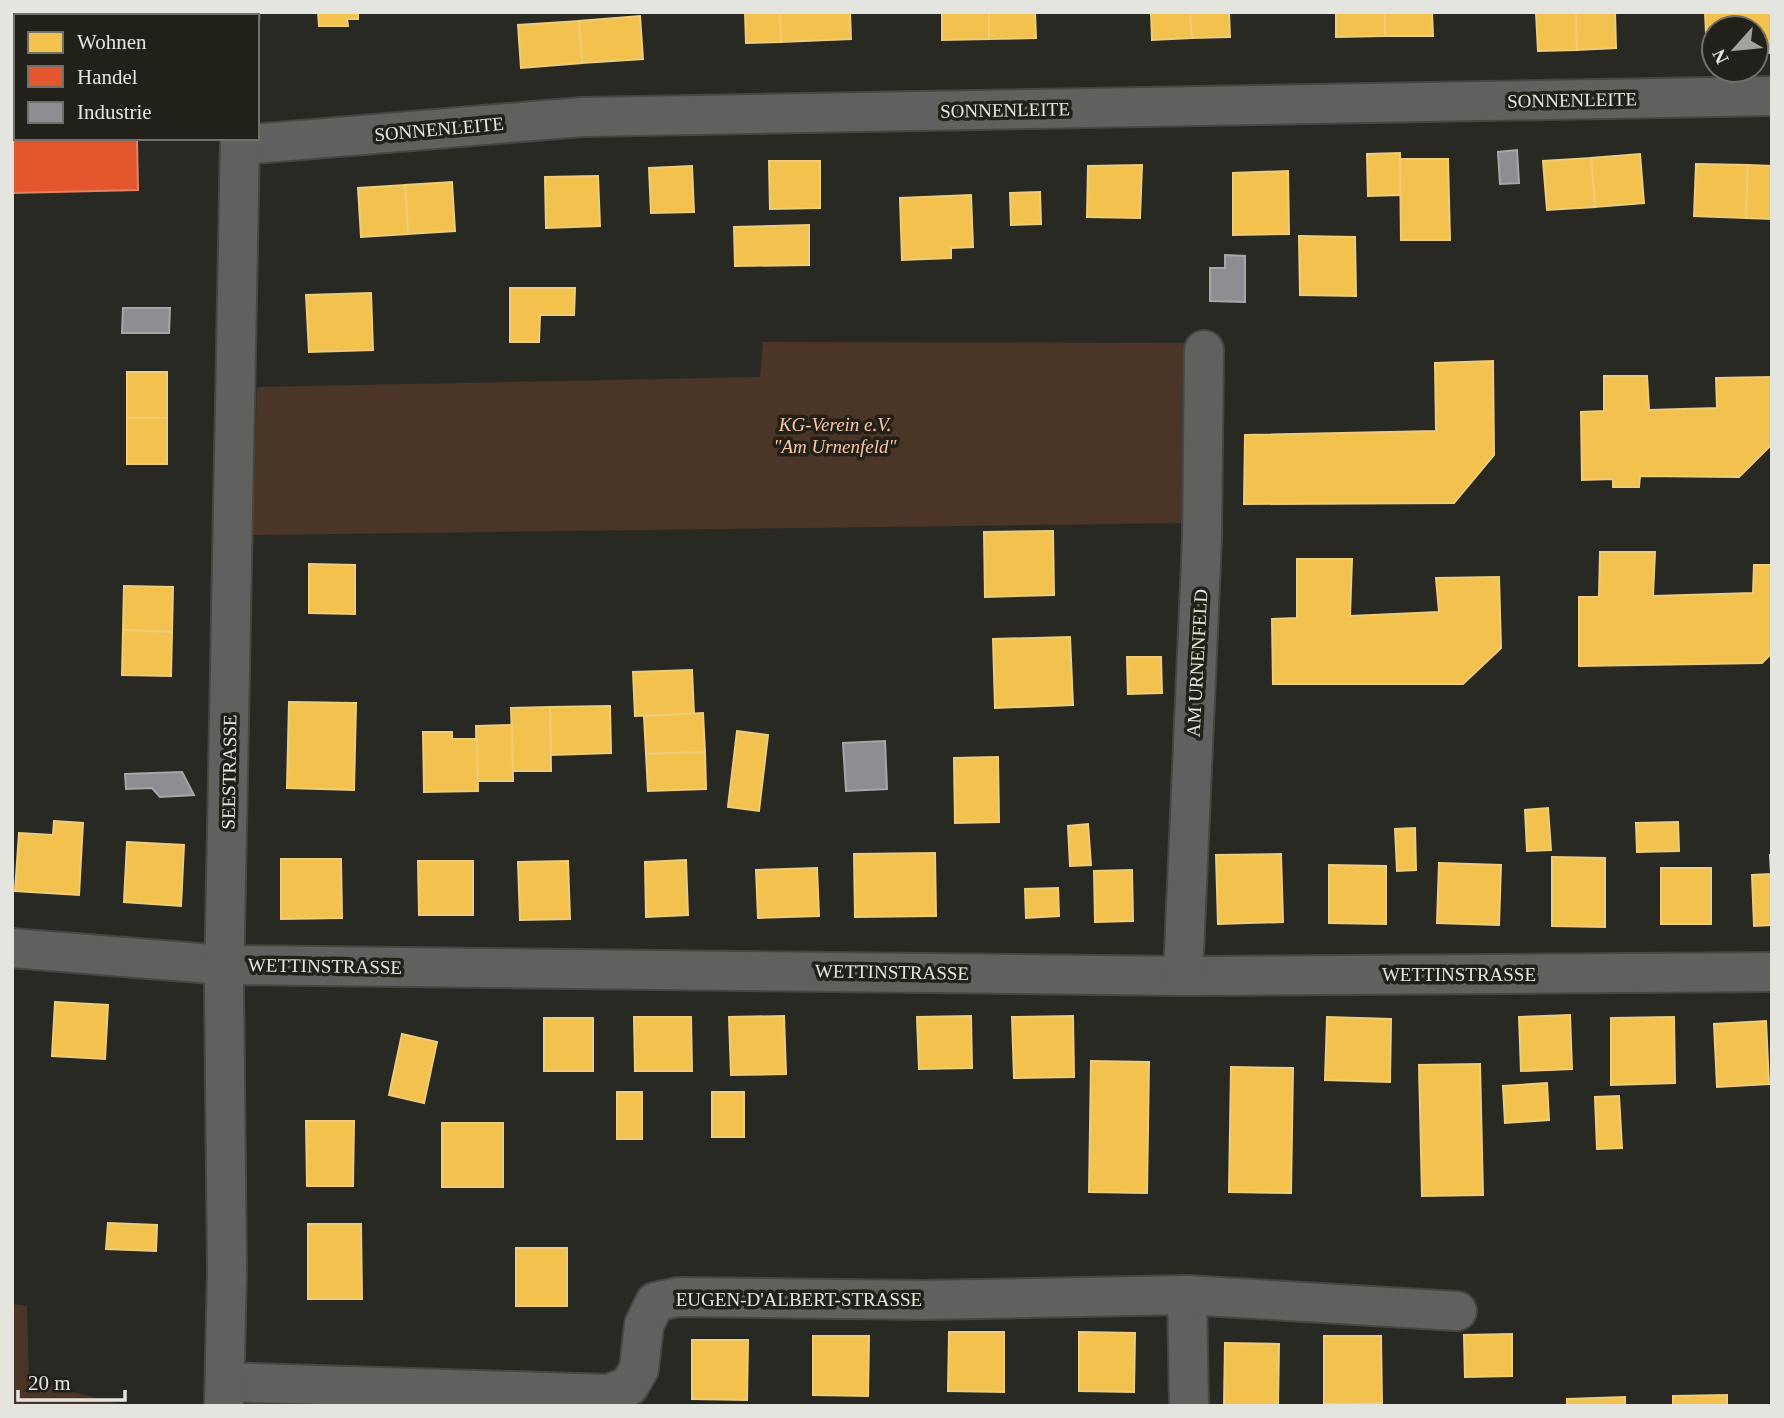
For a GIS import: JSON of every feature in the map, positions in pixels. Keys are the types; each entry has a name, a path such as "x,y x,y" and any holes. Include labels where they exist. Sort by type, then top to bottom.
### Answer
{"street":[{"name":"SONNENLEITE","path":"259,140 582,117 1772,96"},
{"name":"SEESTRASSE","path":"225,1394 224,965 240,141"},
{"name":"AM URNENFELD","path":"1183,976 1202,539 1205,350"},
{"name":"WETTINSTRASSE","path":"12,948 224,965 1183,976 1772,972"},
{"name":"EUGEN-D'ALBERT-STRASSE","path":"225,1394 609,1394 629,1386 639,1370 645,1325 655,1302 678,1297 925,1300 1187,1295 1457,1311"},
{"path":"1187,1295 1188,1406"}],"green space":[{"name":"KG-Verein e.V. \"Am Urnenfeld\"","path":"763,342 1191,343 1187,523 252,535 257,387 760,377"},
{"path":"12,1304 27,1306 29,1381 129,1406 12,1406"}],"building: Wohnen":[{"path":"318,12 358,12 358,19 347,19 348,26 319,26"},
{"path":"745,12 780,12 781,42 746,43"},
{"path":"780,12 850,12 851,39 781,42"},
{"path":"942,12 989,12 989,39 942,40"},
{"path":"989,12 1035,12 1036,38 989,39"},
{"path":"1151,12 1190,12 1192,38 1152,40"},
{"path":"1190,12 1229,12 1230,37 1192,38"},
{"path":"1336,12 1385,12 1385,36 1336,37"},
{"path":"1385,12 1432,12 1433,36 1385,36"},
{"path":"1576,12 1577,50 1538,51 1536,13"},
{"path":"1576,12 1615,12 1616,48 1577,50"},
{"path":"1772,12 1772,53 1770,14 1705,14"},
{"path":"640,16 643,59 582,63 579,21"},
{"path":"579,21 582,63 521,68 518,25"},
{"path":"1400,153 1401,195 1368,196 1367,154"},
{"path":"1640,154 1644,203 1595,207 1591,158"},
{"path":"1591,158 1595,207 1547,210 1543,161"},
{"path":"1400,159 1448,159 1450,240 1401,240"},
{"path":"769,161 820,161 820,208 770,209"},
{"path":"1696,164 1748,165 1746,218 1694,216"},
{"path":"1142,165 1140,218 1087,217 1088,166"},
{"path":"1748,165 1772,166 1772,219 1746,218"},
{"path":"692,166 694,212 651,213 649,168"},
{"path":"1288,171 1289,234 1233,235 1233,173"},
{"path":"598,176 600,226 546,228 545,177"},
{"path":"452,182 455,231 408,234 405,185"},
{"path":"405,185 408,234 361,237 358,188"},
{"path":"1040,192 1041,224 1011,225 1010,193"},
{"path":"971,195 973,247 951,248 951,258 902,260 900,198"},
{"path":"809,225 809,265 735,266 734,227"},
{"path":"1299,236 1355,237 1356,296 1300,295"},
{"path":"510,288 575,288 574,315 540,315 539,342 510,342"},
{"path":"371,293 373,350 309,352 306,295"},
{"path":"1493,361 1494,455 1454,503 1244,504 1245,435 1436,431 1435,363"},
{"path":"127,372 167,372 167,418 127,418"},
{"path":"1604,376 1647,376 1649,410 1717,408 1716,378 1772,377 1772,444 1739,477 1640,476 1639,487 1613,487 1613,479 1582,480 1581,412 1604,411"},
{"path":"127,418 167,418 167,464 127,464"},
{"path":"1053,531 1054,595 985,597 984,532"},
{"path":"1600,552 1655,552 1653,596 1753,593 1754,565 1772,565 1772,653 1762,663 1579,666 1579,597 1599,597"},
{"path":"1297,559 1352,559 1350,616 1439,612 1436,578 1499,577 1501,648 1463,684 1273,684 1272,619 1297,618"},
{"path":"309,564 355,565 355,614 309,613"},
{"path":"124,586 173,587 172,632 123,630"},
{"path":"123,630 172,632 171,676 122,675"},
{"path":"1070,637 1073,705 995,708 993,639"},
{"path":"1127,657 1161,657 1162,693 1128,694"},
{"path":"692,670 694,714 635,716 633,672"},
{"path":"289,702 356,703 354,790 287,788"},
{"path":"610,706 611,753 551,755 550,707"},
{"path":"550,707 551,771 513,771 511,708"},
{"path":"703,713 705,752 646,754 644,716"},
{"path":"512,725 513,781 477,781 476,726"},
{"path":"737,731 768,735 759,811 728,807"},
{"path":"423,732 452,732 452,739 477,739 478,791 424,792"},
{"path":"705,752 706,789 648,791 646,754"},
{"path":"998,757 999,822 955,823 954,758"},
{"path":"1548,808 1551,850 1527,851 1525,810"},
{"path":"54,821 83,823 79,895 15,891 19,833 53,835"},
{"path":"1678,822 1679,851 1637,852 1636,823"},
{"path":"1088,824 1091,865 1070,866 1068,826"},
{"path":"1415,828 1416,870 1397,871 1395,829"},
{"path":"127,842 184,845 181,906 124,902"},
{"path":"935,853 936,916 855,917 854,854"},
{"path":"1281,854 1283,922 1218,924 1216,855"},
{"path":"1772,855 1772,925 1754,926 1752,875 1771,874"},
{"path":"1552,857 1605,858 1605,927 1552,926"},
{"path":"281,859 341,859 342,918 281,919"},
{"path":"686,860 688,915 646,917 645,862"},
{"path":"418,861 473,861 473,915 419,915"},
{"path":"568,861 570,919 520,920 518,862"},
{"path":"1439,863 1501,865 1499,925 1437,923"},
{"path":"1329,865 1386,866 1386,924 1329,923"},
{"path":"817,868 819,916 758,918 756,870"},
{"path":"1661,868 1711,868 1711,924 1661,924"},
{"path":"1132,870 1133,921 1095,922 1094,871"},
{"path":"1058,888 1059,916 1026,918 1025,889"},
{"path":"55,1002 108,1005 105,1059 52,1056"},
{"path":"1570,1015 1572,1069 1521,1071 1519,1017"},
{"path":"784,1016 786,1074 731,1075 729,1017"},
{"path":"971,1016 972,1068 919,1069 917,1017"},
{"path":"1073,1016 1074,1077 1014,1078 1012,1017"},
{"path":"634,1017 691,1017 692,1071 635,1071"},
{"path":"1327,1017 1391,1019 1390,1082 1325,1080"},
{"path":"1674,1017 1675,1083 1611,1085 1611,1018"},
{"path":"544,1018 593,1018 593,1071 544,1071"},
{"path":"1766,1021 1769,1084 1717,1087 1714,1024"},
{"path":"402,1034 437,1042 424,1103 389,1095"},
{"path":"1091,1061 1149,1062 1147,1193 1089,1192"},
{"path":"1480,1064 1483,1195 1422,1196 1419,1065"},
{"path":"1231,1067 1293,1068 1291,1193 1229,1192"},
{"path":"1547,1083 1549,1120 1505,1123 1503,1086"},
{"path":"617,1092 642,1092 642,1139 617,1139"},
{"path":"712,1092 744,1092 744,1137 712,1137"},
{"path":"1619,1096 1622,1148 1597,1149 1595,1097"},
{"path":"306,1121 354,1121 353,1186 307,1186"},
{"path":"442,1123 503,1123 503,1187 442,1187"},
{"path":"108,1223 157,1225 156,1251 106,1249"},
{"path":"308,1224 361,1224 362,1299 308,1299"},
{"path":"516,1248 567,1248 567,1306 516,1306"},
{"path":"949,1332 1004,1332 1004,1392 948,1391"},
{"path":"1079,1332 1135,1333 1134,1392 1079,1391"},
{"path":"1512,1334 1512,1376 1465,1377 1464,1335"},
{"path":"813,1336 869,1336 868,1396 813,1395"},
{"path":"1324,1336 1381,1336 1382,1403 1324,1404"},
{"path":"692,1340 748,1340 747,1400 692,1399"},
{"path":"1225,1343 1279,1344 1278,1406 1224,1406"},
{"path":"1727,1395 1727,1406 1673,1406 1673,1396"},
{"path":"1625,1397 1625,1406 1567,1406 1567,1399"}],"building: Handel":[{"path":"12,12 133,12 14,14 14,140 137,140 138,190 12,193"}],"building: Industrie":[{"path":"1517,150 1519,183 1500,184 1498,152"},
{"path":"1225,255 1245,256 1245,302 1210,301 1210,268 1225,268"},
{"path":"123,308 170,308 169,333 122,333"},
{"path":"885,741 887,789 846,791 843,743"},
{"path":"182,772 194,795 160,797 152,788 126,789 125,774"}]}
